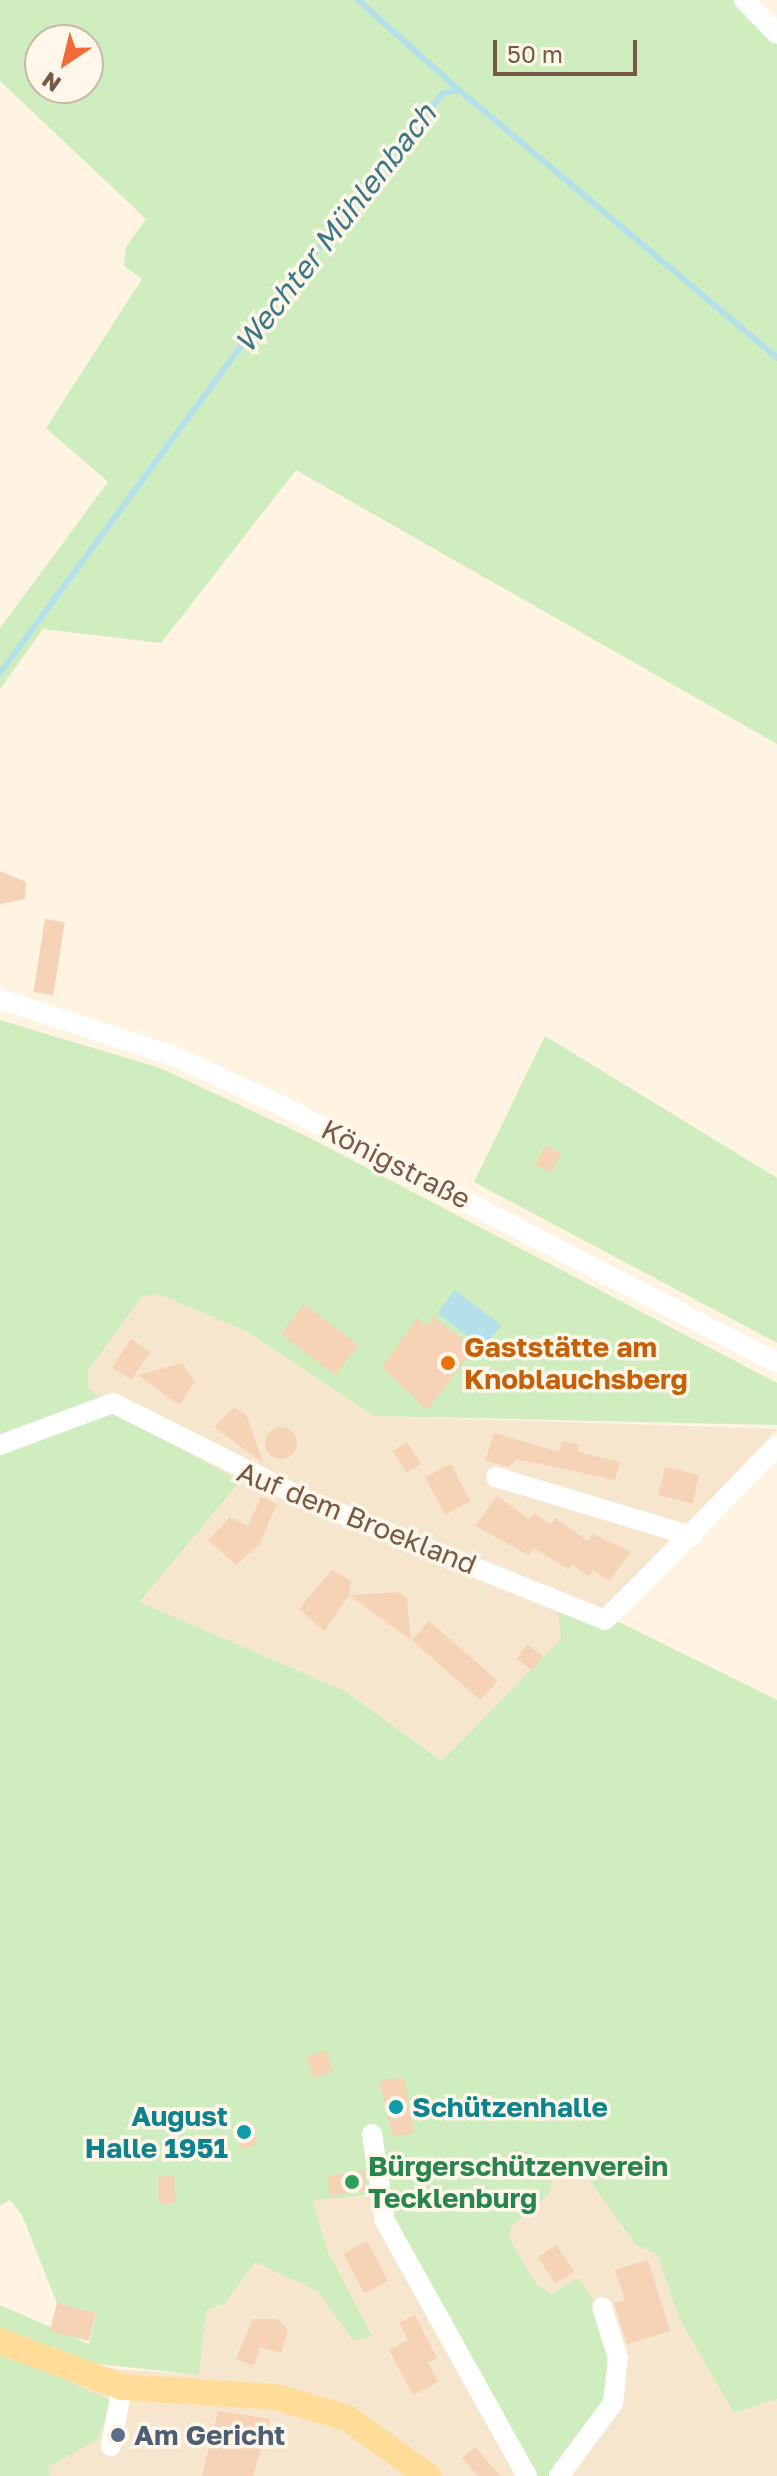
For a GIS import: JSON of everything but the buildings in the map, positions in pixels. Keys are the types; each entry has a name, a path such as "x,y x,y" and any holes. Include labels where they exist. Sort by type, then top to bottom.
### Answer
{"main road":[{"path":"0,2341 122,2387 276,2397 347,2418 428,2476"}],"street":[{"path":"744,0 777,34"},
{"name":"Königstraße","path":"0,999 110,1032 267,1099 777,1363"},
{"name":"Auf dem Broekland","path":"0,1445 113,1403 307,1500 605,1620 692,1536 777,1447"},
{"path":"496,1477 692,1536"},
{"path":"372,2134 385,2221 527,2476"},
{"path":"559,2476 601,2426 616,2391 618,2358 602,2307"},
{"path":"111,2446 122,2387"}],"shaded area":[{"path":"159,1294 248,1332 374,1416 777,1429 605,1610 561,1639 443,1761 345,1691 138,1602 120,1416 89,1388 87,1372 142,1295"},
{"path":"554,2169 584,2173 636,2245 657,2254 679,2317 734,2413 777,2399 777,2476 555,2476 578,2279 553,2294 536,2284 509,2238 511,2227 549,2194"},
{"path":"377,2194 531,2476 0,2476 28,2343 114,2369 199,2375 206,2311 226,2302 255,2262 318,2290 353,2341 371,2336 327,2249 313,2199"}],"green space":[{"path":"0,0 737,0 777,41 777,744 296,470 161,643 43,629 0,689 0,628 108,482 46,428 142,279 124,266 126,247 146,219 24,104 104,104 104,24 24,24 24,104 0,81"},
{"path":"0,1020 160,1068 310,1138 777,1383 777,1425 374,1416 248,1332 159,1294 142,1296 87,1372 89,1388 120,1416 240,1481 139,1602 345,1691 442,1761 561,1639 556,1591 777,1700 777,2399 734,2413 679,2318 657,2254 636,2245 584,2173 555,2169 549,2194 511,2227 509,2238 536,2284 552,2294 578,2278 600,2310 613,2391 555,2476 531,2476 377,2194 313,2200 327,2249 372,2336 353,2341 318,2291 255,2262 226,2302 206,2311 199,2375 89,2363 0,2329 0,2305 89,2344 96,2313 57,2303 22,2215 10,2200 0,2206"},
{"path":"545,1036 777,1178 777,1343 474,1182"},
{"path":"0,2351 111,2400 98,2439 48,2467 50,2476 0,2476"}],"water":[{"path":"455,1290 501,1325 484,1348 438,1313"}],"waterway":[{"path":"358,0 459,90"},
{"name":"Wechter Mühlenbach","path":"0,673 259,322 443,93 459,90 777,358"}],"place":[{"name":"Gaststätte am Knoblauchsberg","path":"448,1363"},
{"name":"Schützenhalle","path":"396,2107"},
{"name":"August Halle 1951","path":"244,2132"},
{"name":"Bürgerschützenverein Tecklenburg","path":"352,2182"},
{"name":"Am Gericht","path":"118,2435"}]}
